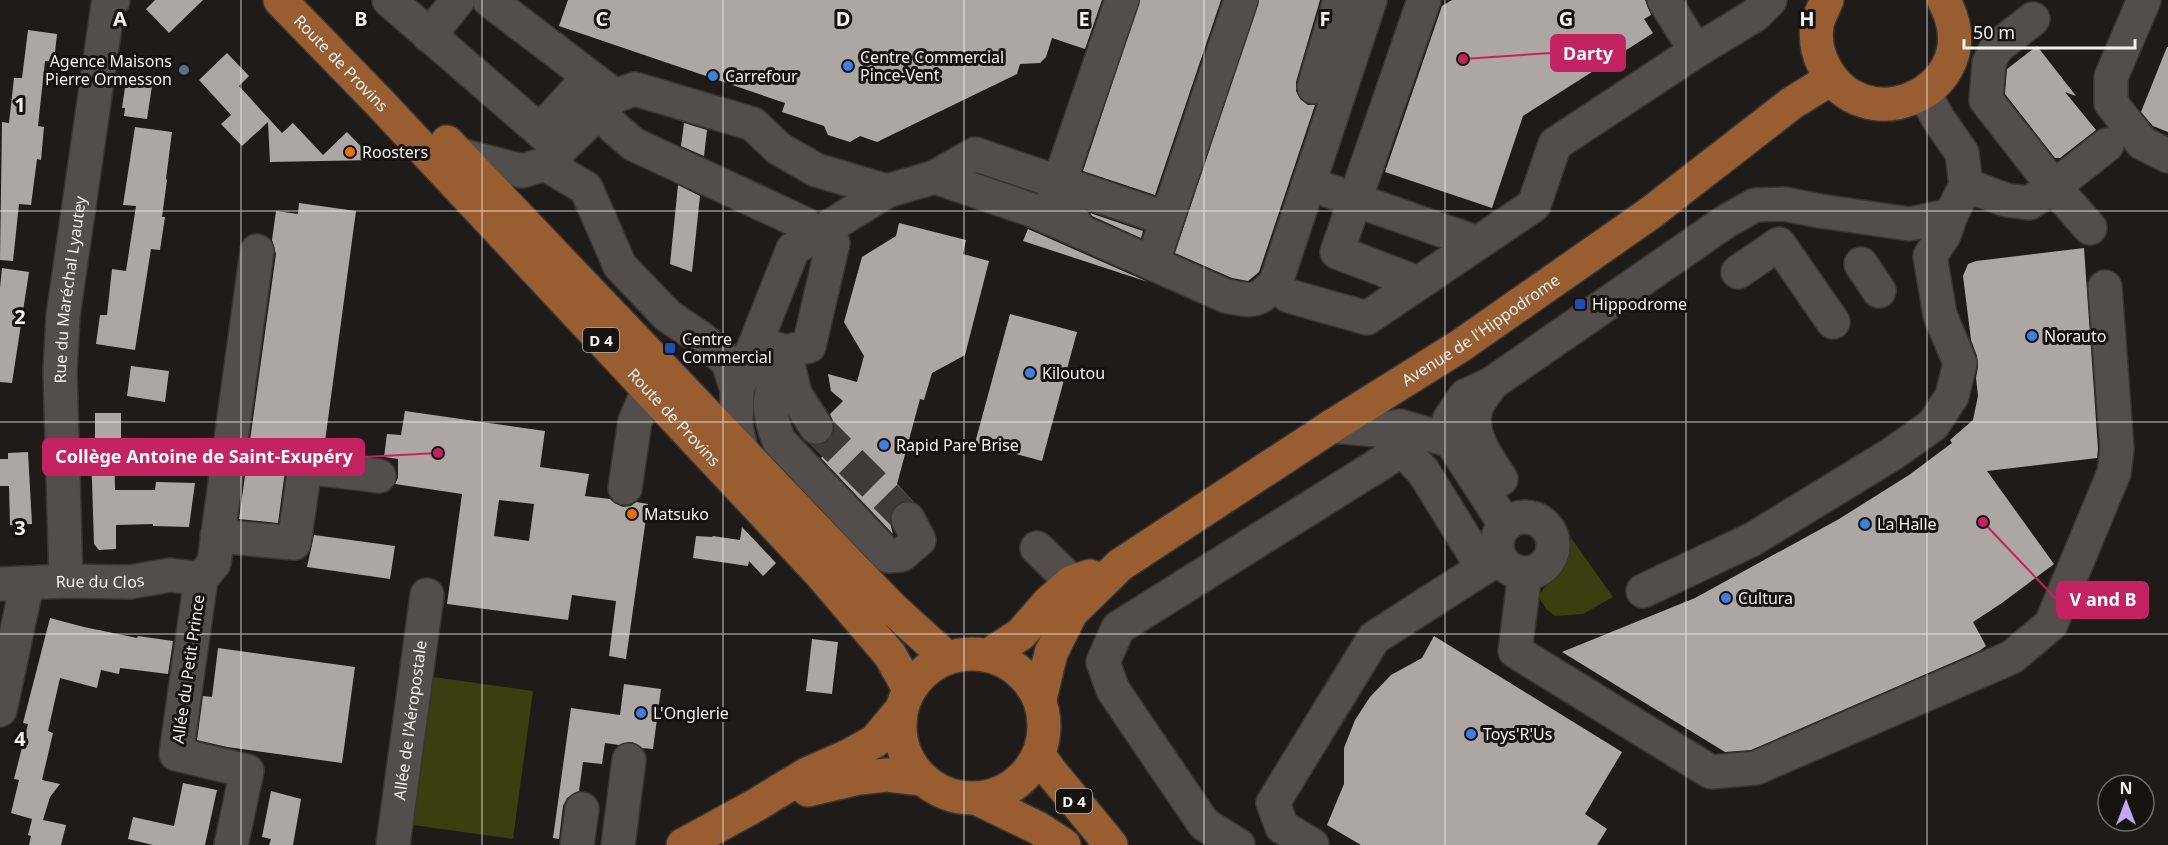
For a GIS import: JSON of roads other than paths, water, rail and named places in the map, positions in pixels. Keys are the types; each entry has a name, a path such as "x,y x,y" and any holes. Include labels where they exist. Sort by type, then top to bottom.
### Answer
{"main road":[{"name":"Route de Provins","path":"280,0 379,102 820,573 890,655 905,700"},
{"name":"Route de Provins","path":"312,0 697,406 892,608 946,658"},
{"path":"1827,0 1817,25 1818,54 1831,79 1851,96 1875,105 1901,103 1924,93 1940,78 1950,60 1954,39 1952,18 1944,0"},
{"name":"Avenue de l'Hippodrome","path":"1040,699 1051,653 1071,613 1120,565 1332,426 1460,346 1649,214 1792,103 1831,79"},
{"name":"Avenue de l'Hippodrome","path":"989,655 1022,634 1048,603 1072,582 1120,565"},
{"path":"683,845 756,806 807,774 875,741 926,670 946,658 968,653 989,655 1010,664 1026,678 1040,699 1046,724 1039,756 1016,785 998,795 978,799 957,798 938,791 921,779 907,759 900,736 905,700"},
{"name":"D 4","path":"1039,756 1112,845"},
{"path":"756,806 859,778 887,775 921,779"},
{"name":"D 4","path":"978,799 1038,828 1064,845"}],"street":[{"name":"Rue du Maréchal Lyautey","path":"66,581 60,371 63,316 108,5 113,0"},
{"path":"429,36 458,0"},
{"path":"489,0 589,77 633,144 805,224 825,230 833,243 809,346 771,347"},
{"path":"1122,0 1049,212 1159,244 1226,296 1254,301 1265,295 1276,282 1330,191 1424,0"},
{"path":"1240,0 1159,244 1166,293 1219,313 1255,316 1275,309 1289,296 1330,191 1392,0"},
{"path":"1314,87 1340,0"},
{"path":"1370,0 1330,191 1337,252 1418,284"},
{"path":"1664,0 1696,51"},
{"path":"1289,296 1367,318 1534,205 1555,144 1755,15 1770,0"},
{"path":"2144,0 2111,77 2111,103 2142,143 2168,156"},
{"path":"393,1 548,148 586,188 620,266 668,316 702,339 728,362 737,390 736,428 741,449"},
{"path":"2033,19 1996,48 1989,63 1986,100 2054,187 2090,228"},
{"path":"548,148 589,77"},
{"path":"460,155 522,171 548,148 607,105 636,89 753,124 778,148 816,170 887,191"},
{"path":"1643,591 1753,539 1892,454 1933,425 1952,396 1959,363 1940,315 1930,256 1944,235 1966,185 1962,153 1924,93"},
{"path":"1966,185 2006,200 2029,203 2054,187 2107,145"},
{"path":"909,519 919,540 901,555 888,556 779,441 770,420 771,347 793,249 887,191 935,177 975,154 1159,244 1249,280 1264,272 1295,190 1330,191 1478,243"},
{"path":"816,170 839,194 843,209 825,230"},
{"path":"935,177 1032,210 1159,244"},
{"path":"1311,845 1282,827 1273,803 1374,638 1503,566 1543,566 1549,559 1552,540 1543,523 1516,520 1499,515 1451,441 1449,420 1465,396 1491,384 1725,222 1755,205 1784,204 1910,224 1951,215"},
{"path":"1738,272 1779,244 1833,322"},
{"path":"201,579 214,563 257,251"},
{"path":"1861,264 1879,291"},
{"path":"1516,520 1501,531 1498,540 1515,651 1711,772 1756,768 2012,657 2051,624 2114,473 2117,449 2104,287"},
{"path":"737,390 771,347"},
{"path":"771,347 795,394 816,427"},
{"path":"1491,384 1476,409 1478,441 1516,520"},
{"path":"626,488 635,422 648,391"},
{"path":"1332,426 1377,430 1400,426 1451,441"},
{"path":"1238,845 1204,824 1113,690 1103,662 1118,628 1402,450 1423,471 1503,566"},
{"path":"218,536 294,543 305,466 379,476"},
{"path":"1037,548 1072,582"},
{"name":"Rue du Clos","path":"14,584 66,581 130,582 170,575 201,579"},
{"name":"Allée du Petit Prince","path":"201,579 176,754 247,771 231,845"},
{"path":"0,710 14,584"},
{"name":"Allée de l'Aéropostale","path":"393,845 427,596"},
{"path":"618,845 629,760"},
{"path":"577,845 582,809"}],"tunnel":[{"path":"816,427 908,519"}],"place":[{"name":"Darty","path":"1463,59"},
{"name":"Centre Commercial Pince-Vent","path":"848,66"},
{"name":"Agence Maisons Pierre Ormesson","path":"184,70"},
{"name":"Carrefour","path":"713,76"},
{"name":"Roosters","path":"350,152"},
{"name":"Hippodrome","path":"1580,304"},
{"name":"Norauto","path":"2032,336"},
{"name":"Centre Commercial","path":"670,348"},
{"name":"Kiloutou","path":"1030,373"},
{"name":"Rapid Pare Brise","path":"884,445"},
{"name":"Collège Antoine de Saint-Exupéry","path":"438,453"},
{"name":"Matsuko","path":"632,514"},
{"name":"V and B","path":"1983,522"},
{"name":"La Halle","path":"1865,524"},
{"name":"Cultura","path":"1726,598"},
{"name":"L'Onglerie","path":"641,713"},
{"name":"Toys'R'Us","path":"1471,734"}]}
